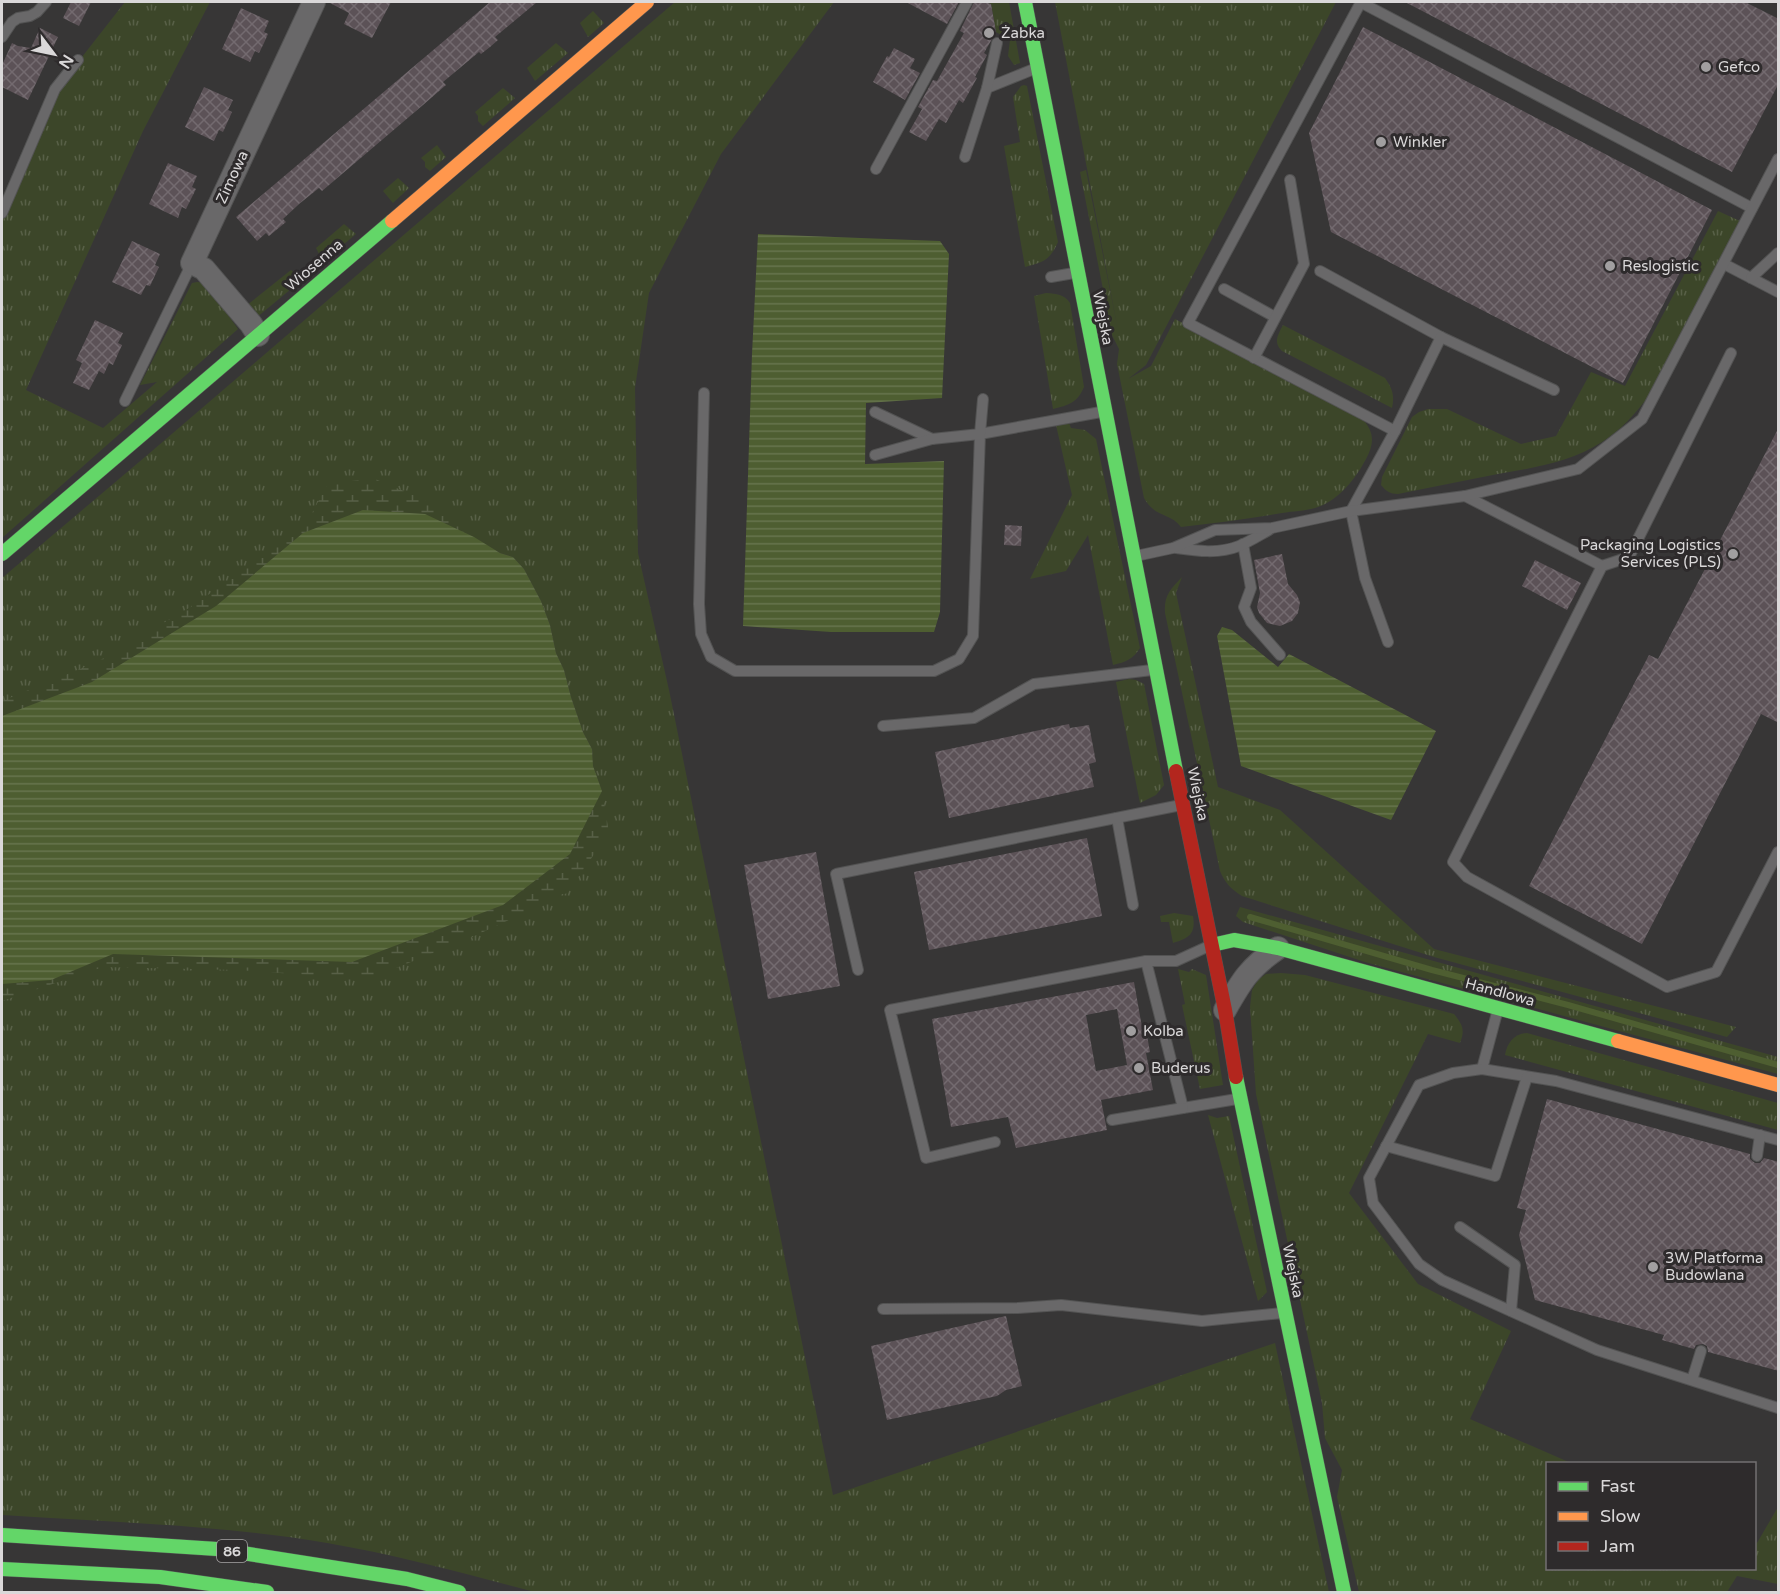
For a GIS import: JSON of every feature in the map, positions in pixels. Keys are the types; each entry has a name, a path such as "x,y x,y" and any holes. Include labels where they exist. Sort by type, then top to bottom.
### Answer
{"street":[{"name":"Zimowa","path":"192,263 314,2"},
{"name":"Wiosenna","path":"2,554 647,2"},
{"name":"Wiejska","path":"1025,2 1155,670 1225,1010 1240,1099 1344,1593"},
{"path":"192,263 204,269 258,335"},
{"name":"Handlowa","path":"1212,945 1234,940 1278,948 1779,1085"},
{"path":"1225,1010 1243,978 1259,961 1278,948"},
{"name":"86","path":"2,1535 217,1549 406,1579 459,1593"},
{"path":"2,1569 160,1577 267,1593"}],"lane":[{"path":"2,37 12,22 37,12 46,2"},
{"path":"876,169 967,2"},
{"path":"1395,431 1188,323 1360,2 1752,208"},
{"path":"965,157 987,87 997,43"},
{"path":"2,213 54,89 78,60"},
{"path":"987,87 1038,68"},
{"path":"1133,556 1173,548 1215,530 1272,528 1351,511 1465,496 1578,469 1642,419 1779,159"},
{"path":"1254,358 1304,264 1290,180"},
{"path":"1751,278 1779,253"},
{"path":"125,401 192,263"},
{"path":"1724,264 1779,292"},
{"path":"1320,271 1441,337 1554,390"},
{"path":"1051,277 1077,272"},
{"path":"1224,288 1275,317"},
{"path":"1388,642 1365,578 1351,511 1395,431 1441,337"},
{"path":"1731,353 1629,557 1602,566 1453,862 1467,877 1667,987 1716,972 1779,852"},
{"path":"704,393 699,604 701,634 711,657 735,671 934,671 959,659 973,636 983,399"},
{"path":"875,455 932,439 980,434 1104,411"},
{"path":"876,412 932,439"},
{"path":"1465,496 1602,566"},
{"path":"1173,548 1208,552 1233,548 1272,528"},
{"path":"1243,544 1251,588 1244,607 1251,622 1280,655"},
{"path":"883,726 974,718 1034,684 1155,670"},
{"path":"858,970 836,874 1184,805"},
{"path":"1117,818 1133,905"},
{"path":"994,1142 926,1158 890,1010 1146,962 1176,961 1212,945"},
{"path":"1146,962 1183,1108"},
{"path":"1482,1069 1498,1009"},
{"path":"1779,1140 1556,1081 1482,1069 1453,1073 1419,1085 1369,1179 1373,1203 1419,1264 1442,1280 1597,1350 1779,1408"},
{"path":"1386,1146 1495,1176 1527,1077"},
{"path":"1112,1120 1240,1099"},
{"path":"1757,1156 1760,1135"},
{"path":"1460,1227 1515,1265 1511,1311"},
{"path":"883,1309 1018,1308 1061,1305 1203,1321 1285,1313"},
{"path":"1692,1380 1701,1351"}],"green space":[{"path":"125,2 210,2 143,131 26,390 103,428 157,382 140,385 192,283 205,283 238,329 2,538 2,200 53,94"},
{"path":"675,2 834,2 721,154 649,293 635,388 638,553 669,690 833,1495 1275,1343 1329,1592 535,1592 379,1553 287,1537 165,1525 2,1515 2,984 602,791 593,766 592,749 583,732 541,601 524,569 513,557 500,553 474,537 216,607 2,716 2,578"},
{"path":"985,2 1009,2 1020,63 1014,65 1008,56 1010,40 996,32 991,4"},
{"path":"1055,2 1336,2 1146,365 1128,379 1151,366 1175,319 1362,418 1372,437 1369,453 1352,481 1326,504 1305,510 1181,527 1177,522 1153,509 1144,498 1117,364 1119,349 1112,335 1080,172 1086,170 1118,330"},
{"path":"593,11 604,23 588,37 580,23"},
{"path":"556,43 568,53 535,81 527,68"},
{"path":"1024,85 1027,86 1058,242 1046,259 1025,267 1004,146 1020,142 1013,97"},
{"path":"503,88 515,98 483,126 478,121 475,112"},
{"path":"437,145 446,157 430,171 425,167 425,162 421,158"},
{"path":"398,178 409,188 393,203 383,191"},
{"path":"1718,211 1740,221 1648,397 1633,416 1615,432 1578,455 1538,467 1398,494 1388,492 1381,485 1382,477 1412,417 1419,412 1428,409 1447,409 1521,444 1556,436 1591,372 1625,386"},
{"path":"344,224 356,234 323,262 316,248"},
{"path":"291,270 302,280 256,318 246,306"},
{"path":"1046,293 1063,296 1070,303 1084,387 1072,402 1053,409 1034,296"},
{"path":"1283,325 1385,378 1392,392 1392,408 1282,351 1277,341"},
{"path":"1069,423 1071,428 1085,430 1096,439 1140,648 1129,660 1113,665 1088,535 1066,571 1030,579 1072,495 1056,425"},
{"path":"375,479 437,505 499,548 482,567 2,759 2,701 97,662 194,605 255,561 311,515 328,483"},
{"path":"1182,577 1176,593 1218,787 1280,810 1434,949 1736,1027 1727,1037 1434,957 1242,896 1235,891 1220,871 1165,613 1169,593"},
{"path":"1129,679 1144,684 1164,785 1156,795 1140,803 1116,682"},
{"path":"592,749 593,766 602,791 609,833 567,893 470,938 369,979 237,970 103,967 2,1001 2,945"},
{"path":"1240,907 1778,1057 1778,1074 1365,962 1243,922 1236,916"},
{"path":"1174,913 1193,916 1194,922 1190,934 1173,943 1169,922 1161,922 1160,916"},
{"path":"1178,969 1189,972 1192,969 1206,975 1223,1085 1200,1089 1182,1005 1185,1004"},
{"path":"1266,974 1305,975 1454,1014 1461,1025 1463,1031 1460,1043 1428,1034 1349,1193 1418,1284 1511,1331 1470,1419 1569,1462 1546,1462 1546,1570 1756,1570 1756,1542 1778,1507 1778,1584 1737,1576 1727,1592 1359,1592 1337,1497 1342,1470 1325,1438 1322,1403 1256,1094 1250,1007 1252,990 1258,980"},
{"path":"1527,1033 1778,1103 1778,1130 1505,1055 1512,1040 1518,1035"},
{"path":"1208,1115 1217,1118 1229,1116 1267,1292 1258,1301"}],"shaded area":[{"path":"758,234 940,241 949,254 942,398 866,403 865,464 944,461 940,612 934,632 831,632 743,626"},
{"path":"363,510 425,514 474,537 500,553 513,557 524,569 541,601 550,625 556,653 564,670 583,732 592,749 593,766 602,791 570,854 503,905 352,962 113,954 51,980 2,984 2,716 92,682 216,606 303,533"},
{"path":"1222,627 1232,630 1278,667 1289,654 1436,731 1391,820 1241,766 1217,636"}],"building":[{"path":"71,2 91,2 79,26 63,18"},
{"path":"328,2 391,2 372,38 344,24 349,13"},
{"path":"490,2 537,2 495,37 498,40 481,54 479,52 443,82 446,85 322,191 319,188 299,204 283,219 286,222 269,236 266,233 257,241 236,217"},
{"path":"906,2 959,2 947,24"},
{"path":"974,2 991,4 996,32 984,53 987,55 975,77 977,78 963,103 959,100 946,123 939,119 926,141 909,132 922,109 918,107 933,80 937,81 964,33 960,31"},
{"path":"1405,2 1745,2 1779,19 1779,83 1732,172"},
{"path":"241,8 269,21 264,32 268,34 264,43 259,53 255,51 250,62 222,49"},
{"path":"1363,27 1712,210 1623,383 1331,232 1309,133"},
{"path":"40,28 58,37 28,100 2,87 2,65 12,43 31,48"},
{"path":"894,48 915,59 910,68 920,73 905,100 873,82"},
{"path":"204,87 233,100 228,110 232,112 223,132 219,130 214,141 185,127"},
{"path":"168,163 197,176 192,187 196,189 186,209 182,207 178,218 149,204"},
{"path":"132,241 160,254 155,265 159,267 150,286 146,285 141,295 112,282"},
{"path":"95,320 123,333 118,343 122,345 113,365 109,363 104,374 99,371 89,390 73,383 82,363 76,360"},
{"path":"1779,427 1779,723 1761,714 1642,944 1529,886 1649,655 1658,659"},
{"path":"1005,525 1022,526 1021,546 1004,545"},
{"path":"1282,554 1288,584 1300,602 1298,613 1292,621 1280,626 1267,623 1259,613 1257,607 1260,593 1254,560"},
{"path":"1535,560 1581,583 1567,610 1522,586"},
{"path":"1069,724 1070,728 1089,725 1096,762 1089,764 1094,787 949,818 935,752"},
{"path":"1087,838 1102,916 929,950 914,872"},
{"path":"816,852 840,986 768,999 744,865"},
{"path":"1134,982 1143,1033 1146,1032 1150,1052 1146,1053 1153,1090 1101,1100 1107,1130 1016,1148 1008,1117 951,1127 932,1019","holes":["1117,1009 1127,1065 1096,1071 1086,1015"]},
{"name":"3W Platforma Budowlana","path":"1547,1099 1750,1154 1750,1159 1755,1163 1760,1163 1764,1158 1779,1162 1779,1371 1708,1352 1707,1346 1703,1344 1696,1345 1694,1349 1662,1340 1664,1335 1535,1300 1519,1235 1526,1210 1517,1208"},
{"path":"1006,1316 1022,1386 1006,1390 997,1396 887,1420 871,1346"}],"waterway":[{"path":"1250,917 1432,970 1568,1005 1778,1065"}],"traffic: fast":[{"path":"1025,2 1176,771"},
{"path":"2,554 392,221"},
{"path":"1212,945 1234,940 1278,948 1618,1041"},
{"path":"1236,1077 1344,1592"},
{"path":"2,1535 217,1549 407,1579 459,1592"},
{"path":"2,1569 160,1577 267,1592"}],"traffic: slow":[{"path":"392,221 647,2"},
{"path":"1618,1041 1778,1085"}],"traffic: jam":[{"path":"1176,771 1225,1010 1236,1077"}],"place":[{"name":"Żabka","path":"989,33"},
{"name":"Gefco","path":"1706,67"},
{"name":"Winkler","path":"1381,142"},
{"name":"Reslogistic","path":"1610,266"},
{"name":"Packaging Logistics Services (PLS)","path":"1733,554"},
{"name":"Kolba","path":"1131,1031"},
{"name":"Buderus","path":"1139,1068"},
{"name":"3W Platforma Budowlana","path":"1653,1267"}]}
